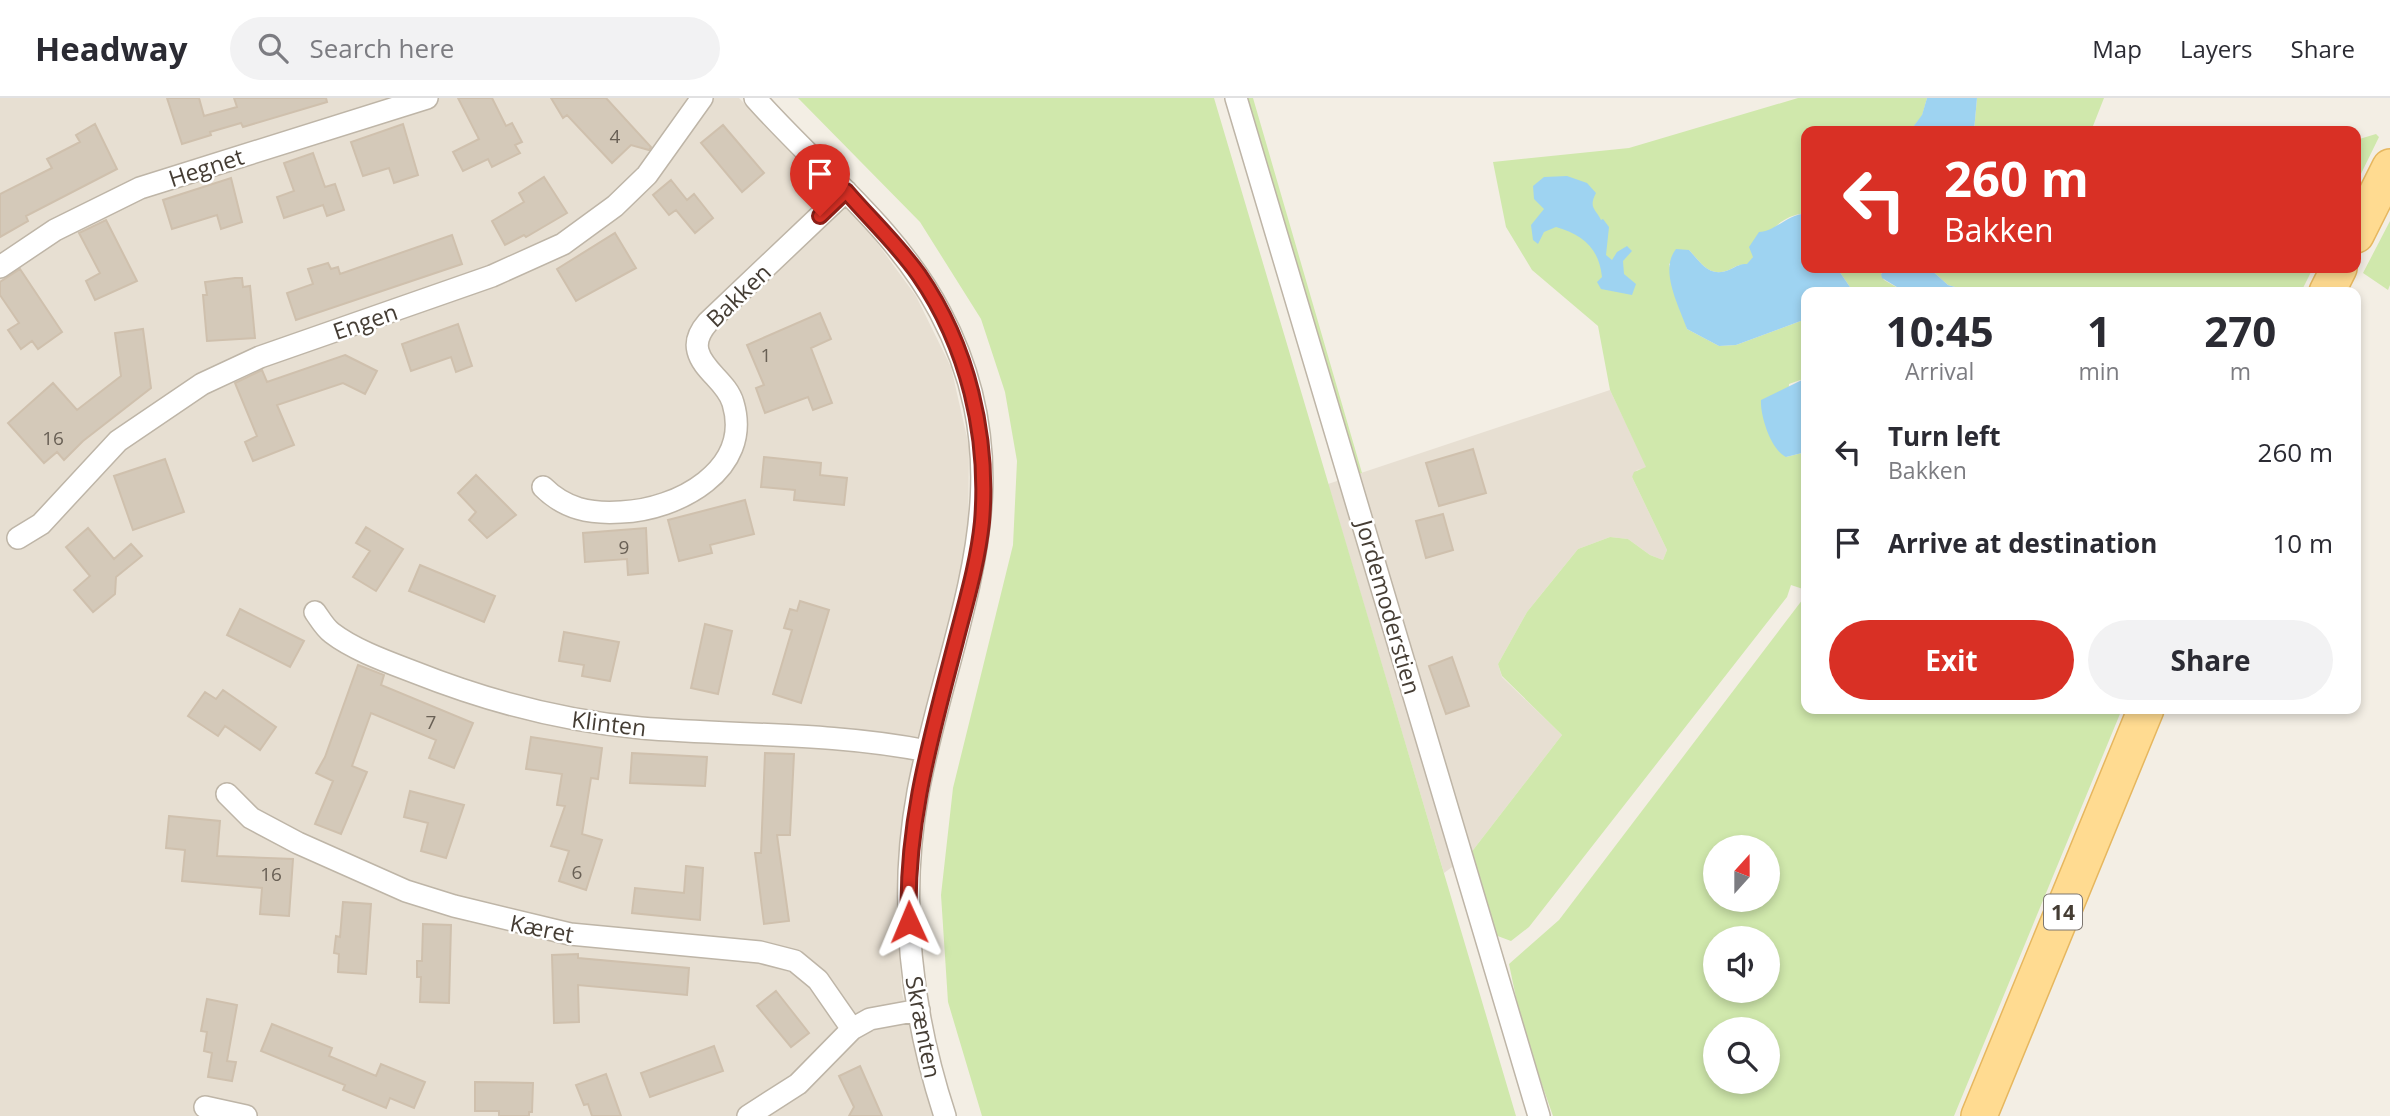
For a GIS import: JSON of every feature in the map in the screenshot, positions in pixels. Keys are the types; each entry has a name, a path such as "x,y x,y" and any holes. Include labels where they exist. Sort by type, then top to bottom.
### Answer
{"main road":[{"path":"2361,225 2390,167"},
{"name":"14","path":"1979,1116 2144,714"}],"street":[{"name":"Hegnet","path":"0,267 55,230 140,188 427,98"},
{"name":"Engen","path":"18,538 41,524 118,441 202,384 260,357 492,276 563,244 615,205 647,175 702,98"},
{"name":"Skrænten","path":"755,98 846,191 919,275 940,311 968,375 983,476 982,522 970,587 918,793 909,865 912,971 945,1116"},
{"name":"Jordemoderstien","path":"1236,98 1539,1116"},
{"name":"Bakken","path":"543,487 570,507 594,512 626,512 678,499 712,477 732,450 737,422 726,387 700,356 699,335 708,322 846,191"},
{"name":"Klinten","path":"315,612 331,633 389,662 449,686 518,708 566,718 639,727 825,736 928,751"},
{"name":"Kæret","path":"227,794 251,818 298,843 383,881 504,921 570,934 760,952 795,961 818,980 852,1029"},
{"path":"748,1116 798,1084 852,1029 870,1019 919,1010"},
{"path":"205,1107 246,1116"}],"shaded area":[{"path":"0,98 739,98 867,229 916,296 951,367 969,446 968,546 905,797 896,900 902,993 933,1116 0,1116"},
{"path":"1610,390 1647,468 1637,470 1632,477 1667,550 1663,560 1650,555 1628,539 1610,537 1578,549 1527,612 1498,664 1502,677 1562,735 1470,854 1444,873 1328,484"}],"green space":[{"path":"798,98 1214,98 1516,1116 982,1116 948,1002 941,895 953,788 1013,545 1017,461 1005,392 981,319 920,222"},
{"path":"1244,98 1253,98 1362,473 1357,474"},
{"path":"1798,98 1927,98 1922,116 1914,126 1801,126 1801,214 1777,225 1747,265 1724,272 1712,271 1702,265 1689,250 1669,264 1687,329 1719,346 1736,345 1801,321 1801,380 1789,384 1786,457 1801,453 1801,588 1791,585 1787,597 1529,927 1511,941 1495,935 1470,854 1562,735 1502,676 1498,664 1527,612 1578,549 1610,537 1628,539 1650,555 1663,560 1667,550 1632,477 1634,472 1646,467 1610,390 1598,326 1532,270 1506,227 1493,162 1629,148"},
{"path":"1977,98 2104,98 2093,126 1974,126"},
{"path":"2376,134 2379,137 2361,174 2361,138"},
{"path":"2390,221 2390,285 2388,290 2363,273"},
{"path":"1840,273 1882,273 1884,280 1896,287 1850,287"},
{"path":"1935,273 2310,273 2304,287 1948,285"},
{"path":"1801,602 1801,714 2120,714 1954,1116 1553,1116 1523,1031 1509,964 1559,920"}],"water":[{"path":"1927,98 1977,98 1974,126 1914,126 1922,115"},
{"path":"1567,176 1587,183 1596,193 1594,208 1609,227 1606,255 1612,260 1617,252 1627,246 1632,251 1623,261 1624,274 1636,284 1632,295 1601,289 1597,282 1602,277 1597,258 1588,244 1574,234 1556,227 1544,232 1538,244 1533,240 1531,225 1544,209 1534,199 1533,186 1544,177"},
{"path":"1799,214 1801,273 1840,273 1850,287 1801,287 1801,321 1736,345 1719,346 1687,329 1670,277 1669,267 1676,249 1689,250 1702,265 1712,271 1724,272 1747,264 1753,257 1749,247 1759,232"},
{"path":"1935,273 1948,285 1955,287 1897,287 1882,278 1881,274"},
{"path":"1801,380 1801,453 1786,457 1776,447 1762,415 1761,400"}],"building":[{"path":"167,98 199,98 204,116 237,107 234,98 326,98 327,102 243,127 241,123 182,144"},
{"path":"458,98 492,98 506,126 512,123 522,142 515,145 520,153 492,167 488,159 463,171 453,152 479,139"},
{"path":"551,98 606,98 651,147 649,150 631,145 612,163 567,115 563,118"},
{"path":"95,124 117,169 26,216 28,221 0,237 0,194 52,168 47,159 80,142 76,135"},
{"path":"403,124 418,175 394,183 389,168 363,176 351,142"},
{"path":"723,125 764,173 742,192 701,143"},
{"path":"313,153 325,187 335,184 344,210 327,216 323,205 284,218 277,197 294,191 284,163"},
{"path":"544,177 567,213 526,237 524,235 505,245 492,221 524,202 519,193"},
{"path":"231,178 242,222 221,229 217,215 172,229 163,200"},
{"path":"671,180 687,200 694,194 713,218 695,233 676,210 669,215 653,195"},
{"path":"106,220 137,281 95,300 86,281 100,273 79,233"},
{"path":"615,233 636,268 576,301 557,269"},
{"path":"452,235 462,264 296,320 287,293 313,284 308,269 328,263 331,269 338,267 340,274"},
{"path":"20,269 62,332 38,349 32,341 21,349 8,330 19,323 0,295 0,282"},
{"path":"242,278 243,287 250,286 255,338 207,341 203,295 207,295 205,282"},
{"path":"820,313 831,339 811,348 832,403 813,410 808,397 765,413 756,388 764,385 747,345"},
{"path":"458,324 472,366 456,372 451,357 411,371 402,344"},
{"path":"143,329 151,388 83,441 64,460 57,452 44,463 8,423 53,383 77,410 121,376 115,333"},
{"path":"345,355 377,371 365,394 343,383 277,405 294,445 253,461 245,442 257,436 235,383 262,370 267,382"},
{"path":"1473,449 1486,493 1439,506 1426,463"},
{"path":"764,457 821,463 820,475 847,478 844,505 794,500 795,490 761,487"},
{"path":"165,459 184,512 133,530 114,476"},
{"path":"476,475 516,515 487,538 469,520 476,512 458,493"},
{"path":"745,500 754,534 710,545 712,553 679,561 668,520"},
{"path":"1443,514 1453,550 1426,558 1416,521"},
{"path":"366,527 403,549 376,591 353,577 370,551 356,543"},
{"path":"88,528 114,559 131,544 142,556 116,577 115,594 93,612 74,590 90,576 66,547"},
{"path":"646,528 648,573 628,575 627,559 585,562 583,533"},
{"path":"420,565 495,596 484,622 409,591"},
{"path":"800,601 829,610 801,703 773,694 792,630 784,628 790,609 797,611"},
{"path":"240,609 304,641 290,667 227,635"},
{"path":"705,624 732,631 718,694 691,688"},
{"path":"564,632 619,642 610,681 582,676 584,665 559,661"},
{"path":"1452,657 1469,706 1446,714 1429,666"},
{"path":"358,665 384,675 381,685 473,723 454,768 429,758 436,740 371,713 352,766 367,772 341,834 315,824 333,781 316,773 325,757"},
{"path":"223,690 276,727 260,750 225,726 218,736 188,716 205,692 216,699"},
{"path":"531,737 602,748 598,779 591,778 582,834 602,840 586,890 559,881 569,851 551,846 565,806 557,805 562,774 526,769"},
{"path":"632,753 707,757 705,786 630,783"},
{"path":"765,753 794,754 790,835 777,835 789,921 764,924 755,853 761,853"},
{"path":"410,791 464,805 446,858 421,851 428,823 404,817"},
{"path":"169,816 220,821 217,856 293,859 289,916 260,914 262,888 182,881 185,850 166,848"},
{"path":"686,866 703,868 700,920 632,913 635,888 684,893"},
{"path":"343,902 371,904 366,974 338,972 339,954 334,953 336,936 340,937"},
{"path":"423,924 451,925 449,1003 420,1002 421,977 417,977 417,961 422,961"},
{"path":"578,954 578,958 689,968 687,995 578,985 579,1022 554,1023 552,955"},
{"path":"776,991 809,1033 791,1047 757,1006"},
{"path":"207,999 237,1005 227,1061 236,1062 232,1081 208,1077 212,1053 204,1051 207,1032 201,1031"},
{"path":"272,1024 332,1048 329,1056 376,1076 381,1064 425,1082 414,1108 390,1098 386,1108 343,1090 345,1085 261,1051"},
{"path":"714,1046 723,1071 650,1097 641,1073"},
{"path":"860,1066 882,1116 849,1116 854,1107 839,1076"},
{"path":"606,1074 621,1116 592,1116 576,1085"},
{"path":"475,1082 533,1083 532,1112 529,1112 529,1116 499,1116 499,1111 475,1111"}],"route":[{"path":"820,216 846,191 919,275 940,311 968,375 979,441 983,476 982,522 970,587 918,793 910,853 909,922"}]}
